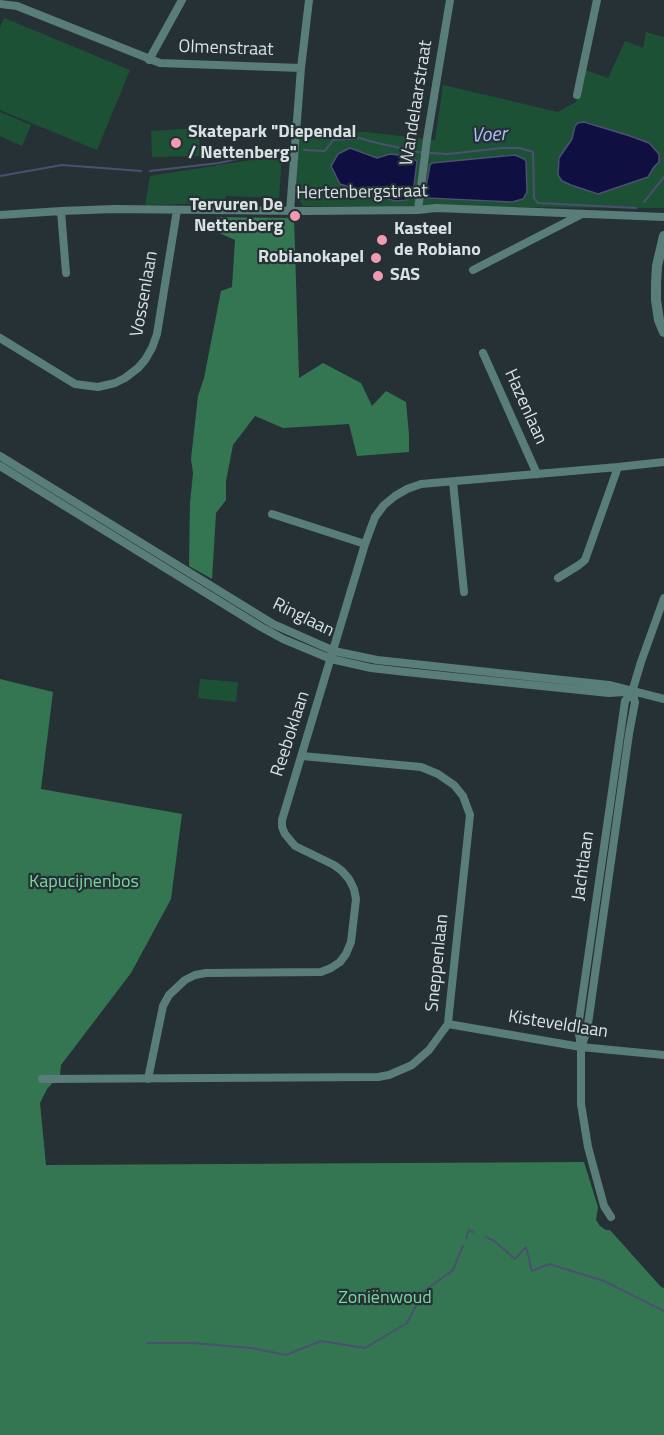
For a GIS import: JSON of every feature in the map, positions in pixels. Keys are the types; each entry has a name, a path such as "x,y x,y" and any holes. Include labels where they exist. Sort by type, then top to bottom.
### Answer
{"street":[{"path":"149,60 182,0"},
{"path":"290,211 301,68 309,0"},
{"name":"Wandelaarstraat","path":"418,210 450,0"},
{"path":"577,95 597,0"},
{"name":"Olmenstraat","path":"0,4 23,4 160,63 301,68"},
{"name":"Hertenbergstraat","path":"0,215 114,209 290,211 436,208 664,217"},
{"name":"Vossenlaan","path":"0,338 75,384 98,387 125,378 145,360 158,334 177,210"},
{"path":"61,211 66,273"},
{"path":"473,270 583,214"},
{"path":"664,236 656,283 656,300 664,332"},
{"name":"Hazenlaan","path":"483,353 537,474"},
{"name":"Ringlaan","path":"0,456 273,624 332,655"},
{"name":"Reeboklaan","path":"148,1079 163,1006 169,995 185,980 206,973 321,972 340,962 351,942 356,899 349,879 334,866 295,846 282,827 283,811 302,756 365,544 375,517 384,505 407,489 421,484 664,462"},
{"name":"Ringlaan","path":"0,466 284,639 332,655 609,685 664,699"},
{"path":"558,578 585,560 618,467"},
{"path":"453,482 464,592"},
{"path":"272,514 365,544"},
{"name":"Jachtlaan","path":"611,1217 604,1206 588,1147 581,1104 581,1047 578,1027 625,701 632,692 664,598"},
{"name":"Sneppenlaan","path":"42,1079 378,1077 400,1071 418,1061 429,1050 448,1024 470,815 463,796 454,785 438,774 420,767 302,756"},
{"name":"Kisteveldlaan","path":"448,1024 581,1047 664,1056"}],"green space":[{"path":"4,18 130,70 97,150 0,110 0,28"},
{"path":"646,32 664,37 664,208 303,206 294,192 301,132 366,132 435,140 443,85 558,112 576,102 583,69 608,78 625,41 643,48","holes":["588,122 630,136 659,162 650,175 598,194 571,185 558,175 559,158 572,139 574,129","364,152 377,158 390,154 407,156 417,161 413,193 411,196 395,201 340,184","515,155 526,161 527,192 511,202 429,199 426,198 425,192 432,163"]},
{"path":"0,112 31,125 22,146 0,136"},
{"name":"Skatepark \"Diependal / Nettenberg\"","path":"199,128 200,156 152,157 151,131"},
{"path":"282,155 279,198 226,196 225,203 145,205 150,176"},
{"path":"216,217 294,218 299,378 323,363 361,383 372,406 386,391 406,402 409,452 357,456 349,424 283,428 255,416 233,445 226,481 226,500 216,513 212,579 189,566 193,473 191,459 198,396 204,378 221,291 232,287 235,240 217,232"},
{"name":"Zoniënwoud","path":"0,679 53,692 41,789 182,814 171,899 131,973 61,1065 60,1075 47,1089 40,1103 46,1165 584,1162 598,1207 596,1220 600,1226 610,1230 664,1288 664,1435 0,1435"},
{"path":"200,679 238,682 236,702 198,698"}],"shaded area":[{"path":"584,122 649,143 659,154 659,162 648,177 598,194 562,181 558,175 559,158 572,139 575,126"},
{"path":"350,148 377,158 390,154 407,156 417,161 411,196 406,200 395,201 340,184 331,166 338,154"},
{"path":"515,155 526,161 527,192 523,199 512,202 426,198 425,193 432,163"}],"waterway":[{"name":"Voer","path":"304,150 325,151 333,140 360,138 423,153"},
{"name":"Voer","path":"429,153 448,154 520,148 533,152 534,198 538,203 636,208"},
{"name":"Voer","path":"150,171 219,163 273,151"},
{"name":"Voer","path":"0,176 62,165 141,171"},
{"name":"Voer","path":"644,202 664,177"},
{"path":"466,1238 469,1230 473,1232"},
{"path":"485,1237 493,1240 515,1259 526,1247 532,1271 549,1264 604,1281 664,1311"},
{"path":"147,1343 193,1343 251,1348 286,1355 321,1341 365,1348 407,1323 423,1292 453,1270 463,1246"}],"place":[{"name":"Skatepark \"Diependal / Nettenberg\"","path":"176,143"},
{"name":"Tervuren De Nettenberg","path":"295,216"},
{"name":"Kasteel de Robiano","path":"382,240"},
{"name":"Robianokapel","path":"376,258"},
{"name":"SAS","path":"378,276"}],"park label":[{"name":"Kapucijnenbos","path":"84,883"}]}
